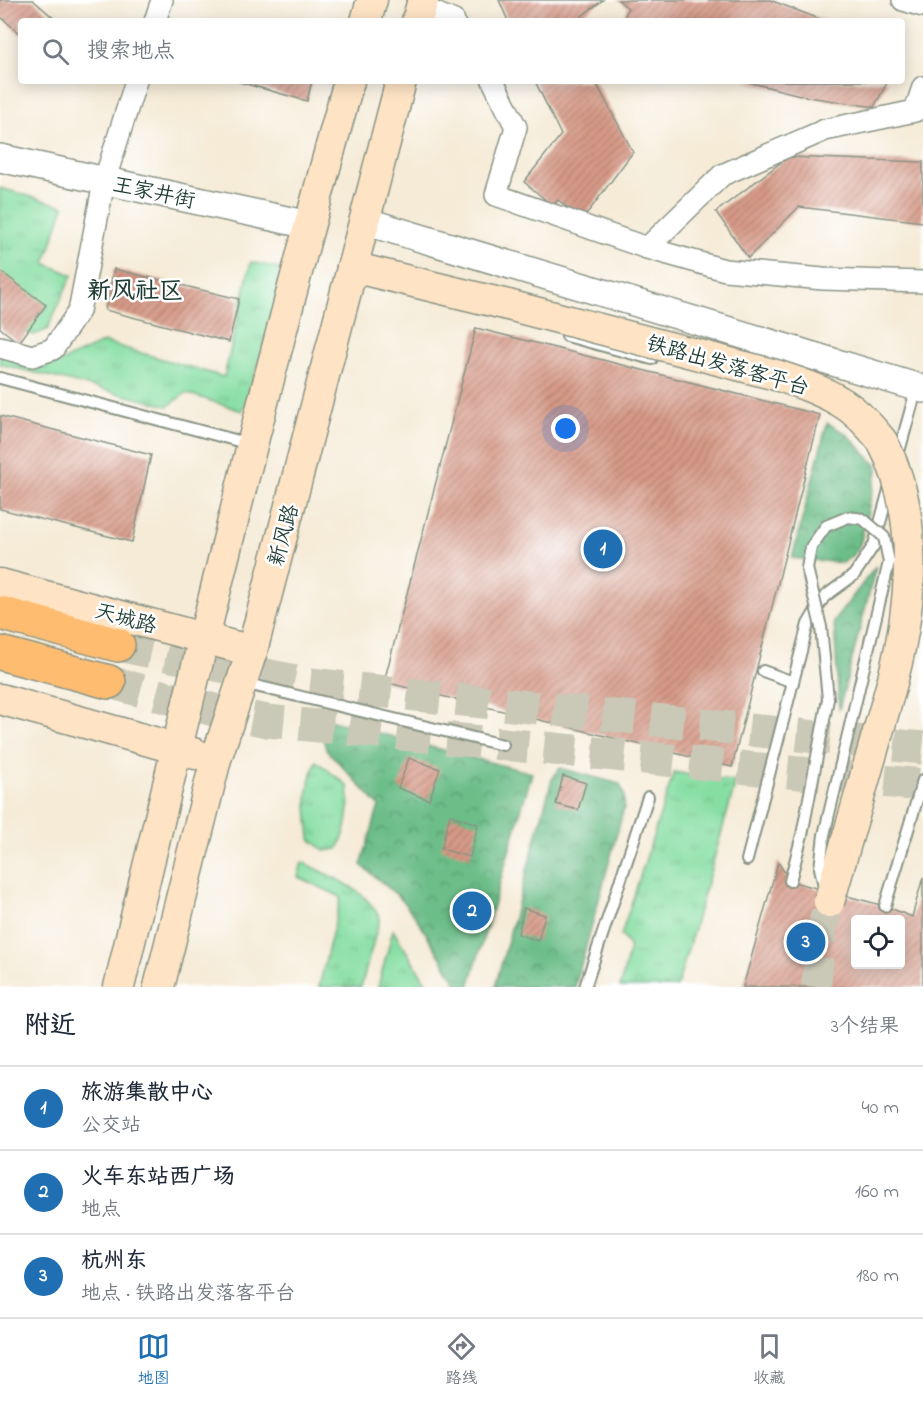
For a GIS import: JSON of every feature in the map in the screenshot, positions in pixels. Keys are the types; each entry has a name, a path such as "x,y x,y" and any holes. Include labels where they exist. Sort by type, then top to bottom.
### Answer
{"main road":[{"path":"367,18 372,0"},
{"path":"119,987 203,638 309,225 348,84"},
{"name":"新风路","path":"159,987 216,759 252,651 400,84"},
{"name":"铁路出发落客平台","path":"352,267 776,375 840,401 867,423 890,449 907,477 916,504 921,545 913,611 829,902"},
{"name":"天城路","path":"0,584 252,651"},
{"name":"天城路","path":"0,613 118,645"},
{"path":"0,653 109,682"},
{"path":"0,699 216,759"}],"street":[{"path":"156,18 162,0"},
{"path":"903,0 923,6"},
{"path":"420,9 446,18"},
{"path":"0,347 32,356 53,349 79,311 104,182 135,84"},
{"path":"494,84 516,128 496,195 647,248 725,270 823,279 923,282"},
{"path":"647,248 722,175 825,130 915,111 923,87"},
{"name":"王家井街","path":"0,158 309,225"},
{"path":"364,221 920,388"}],"lane":[{"path":"352,267 449,303"},
{"path":"550,331 652,359"},
{"path":"0,378 253,445"},
{"path":"747,860 807,624 824,597 854,575 874,545 920,388"},
{"path":"790,881 802,835 828,699 821,627 807,568 811,547 826,526 848,517 863,519 884,537 889,562 824,835 820,868 829,902"},
{"path":"762,671 793,682"},
{"path":"240,682 503,744"},
{"path":"885,906 923,780"},
{"path":"585,987 648,797"}],"green space":[{"path":"0,188 64,206 45,263 72,275 47,330 34,335 0,325"},
{"path":"251,262 278,268 279,302 242,411 186,393 168,406 0,364 0,352 54,365 104,342 224,377"},
{"path":"827,423 847,434 878,467 861,541 857,551 843,563 792,558"},
{"path":"876,566 839,710 834,621"},
{"path":"317,717 532,773 469,987 459,987 417,919 399,897 361,865 379,806 326,749"},
{"path":"316,761 348,786 348,818 338,849 325,851 310,839 308,792"},
{"path":"560,768 620,784 624,795 624,808 575,987 495,987 552,779"},
{"path":"674,772 736,782 677,987 620,987 630,947 621,935"},
{"path":"302,862 336,878 356,891 373,907 380,918 361,987 319,987 341,897 298,877"},
{"path":"393,930 429,987 378,987"}],"building":[{"path":"0,0 33,0 54,18 18,18 18,32 0,16"},
{"path":"499,0 603,0 579,18 507,18"},
{"path":"618,0 770,0 817,18 624,18 628,8"},
{"path":"247,84 311,84 307,101"},
{"path":"536,84 597,84 633,152 583,219 558,200 553,206 524,182 561,135"},
{"path":"756,84 886,84 874,107 808,97"},
{"path":"788,157 923,162 923,222 799,207 748,258 716,212"},
{"path":"114,269 239,299 229,342 105,310"},
{"path":"0,271 46,305 19,343 0,328"},
{"path":"476,328 820,415 732,767 384,682"},
{"path":"0,416 151,455 132,542 0,509"},
{"path":"409,758 440,769 429,800 398,788"},
{"path":"563,776 586,783 578,810 556,804"},
{"path":"450,815 478,824 470,857 441,849"},
{"path":"778,862 790,881 885,906 912,917 923,877 923,987 743,987"},
{"path":"524,908 545,915 538,941 518,934"}],"tunnel":[{"path":"118,645 310,684 923,748"},
{"path":"109,682 214,710 267,721 923,785"},
{"path":"816,987 822,929 829,902"}],"place":[{"name":"旅游集散中心","path":"603,549"},
{"name":"火车东站西广场","path":"472,911"},
{"name":"杭州东","path":"806,942"}],"district":[{"name":"新风社区","path":"135,290"}]}
